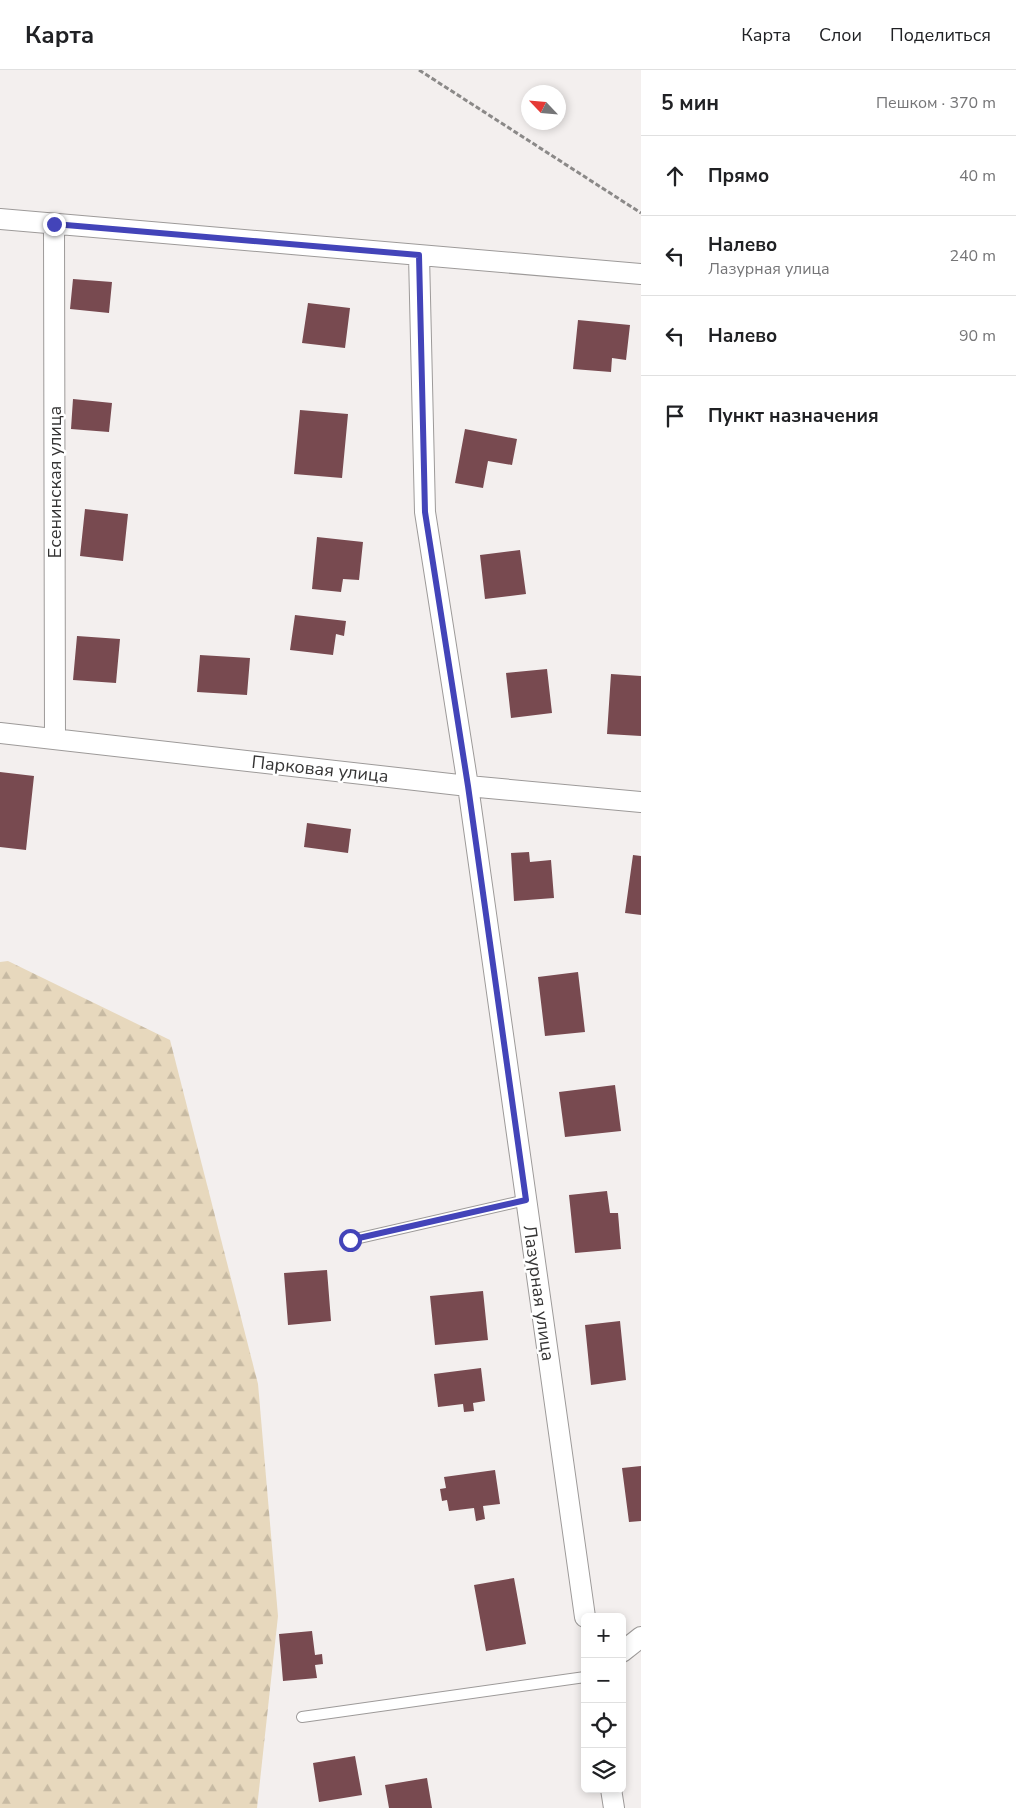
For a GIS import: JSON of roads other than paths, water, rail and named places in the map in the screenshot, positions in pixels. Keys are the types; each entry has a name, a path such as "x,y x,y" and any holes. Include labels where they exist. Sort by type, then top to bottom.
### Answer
{"street":[{"path":"0,219 641,274"},
{"name":"Есенинская улица","path":"54,224 55,740"},
{"name":"Лазурная улица","path":"419,255 425,512 468,786 584,1613"},
{"name":"Парковая улица","path":"0,733 468,786 641,802"},
{"path":"626,1649 641,1636"},
{"path":"612,1793 614,1808"}],"lane":[{"path":"350,1240 526,1200"},
{"path":"302,1717 581,1678"}]}
